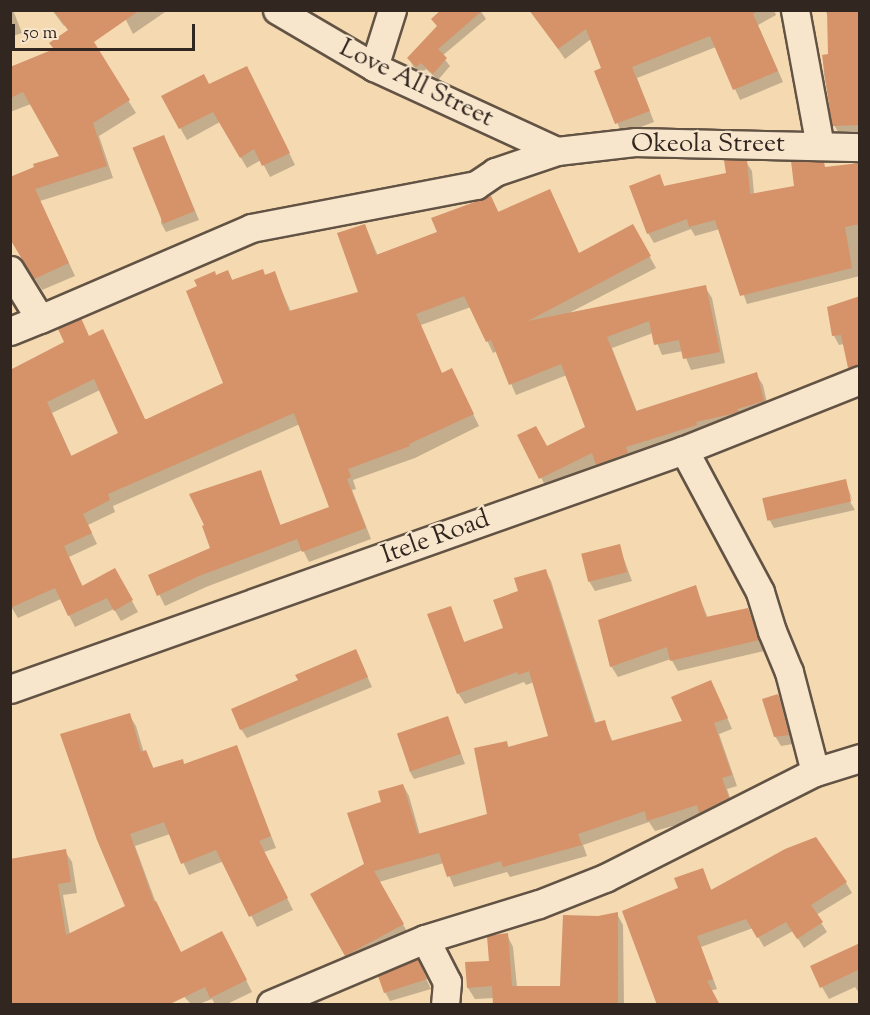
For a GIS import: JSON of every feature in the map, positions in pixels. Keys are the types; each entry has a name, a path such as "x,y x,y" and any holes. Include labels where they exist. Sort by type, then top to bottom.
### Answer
{"street":[{"name":"Love All Street","path":"277,10 374,68 557,151"},
{"path":"374,68 392,10"},
{"path":"795,10 820,146"},
{"name":"Okeola Street","path":"10,331 251,228 476,185 495,172 557,151 636,141 860,147"},
{"path":"10,270 40,320"},
{"name":"Itele Road","path":"10,689 684,450 860,380"},
{"path":"684,450 760,592 772,632 789,672 815,772"},
{"path":"271,1005 425,939 539,904 605,878 815,772 860,758"},
{"path":"425,939 447,982 445,1005"}],"building":[{"path":"53,10 140,10 94,42 130,100 93,123 107,166 35,189 69,263 34,279 10,239 10,177 34,167 33,164 59,156 23,92 10,98 10,67 54,49 49,43 68,30"},
{"path":"441,10 483,10 438,49 447,58 433,74 421,63 416,67 407,58 437,26 431,19"},
{"path":"529,10 759,10 753,14 778,71 733,90 710,36 632,67 650,111 615,124 594,71 601,68 586,29 558,49"},
{"path":"827,11 860,11 860,125 832,126 822,55 828,54"},
{"path":"247,66 290,153 262,166 254,149 240,158 213,112 179,129 161,96 204,74 209,84"},
{"path":"164,135 195,211 163,224 132,148"},
{"path":"724,160 747,160 750,194 794,186 791,161 824,162 825,167 860,163 860,224 845,227 852,268 740,296 715,220 689,227 687,219 647,234 629,186 660,174 664,186 726,173"},
{"path":"550,189 579,253 633,224 651,256 528,321 706,285 720,352 683,359 679,340 654,345 649,321 607,337 636,411 757,372 764,401 737,409 738,412 696,422 697,425 626,447 628,453 596,465 592,453 539,479 517,435 536,426 547,446 585,427 561,364 509,385 491,340 486,342 464,296 416,314 442,373 452,368 474,414 409,444 410,446 348,469 351,477 347,479 366,528 302,552 297,539 199,576 157,596 148,575 210,548 202,526 204,525 189,494 261,470 280,525 329,507 294,413 108,494 110,500 83,514 92,533 64,546 82,586 115,568 133,600 114,611 107,598 68,616 55,588 10,608 10,370 64,342 58,329 81,318 89,336 103,329 147,419 223,383 186,291 197,286 194,280 215,271 216,275 228,270 232,280 263,269 265,275 275,271 289,311 358,292 337,233 365,224 376,255 437,232 431,218 491,196 498,212","holes":["94,379 118,433 71,456 47,402"]},
{"path":"860,296 860,365 848,368 841,335 832,336 827,307"},
{"path":"846,479 851,501 767,521 762,498"},
{"path":"620,544 627,572 588,582 581,554"},
{"path":"546,569 594,723 605,720 611,741 682,721 671,697 711,680 728,718 714,723 732,775 722,778 729,798 699,813 697,805 647,821 645,811 578,834 582,845 503,867 501,861 447,877 439,853 374,871 404,924 345,956 310,894 364,864 347,813 381,802 378,791 403,784 418,834 487,814 474,748 507,741 508,747 548,736 529,671 518,675 517,672 457,694 427,614 451,606 464,642 503,628 493,600 518,591 514,578"},
{"path":"696,585 706,617 748,608 759,640 670,661 667,647 610,667 598,620"},
{"path":"356,649 368,677 240,730 231,709 298,680 295,675"},
{"path":"778,694 789,735 774,737 762,699"},
{"path":"130,713 141,752 146,750 153,768 183,759 184,764 237,745 271,836 259,841 288,898 249,917 216,850 181,864 164,822 130,834 154,902 156,901 181,952 222,931 247,980 210,998 205,987 168,1005 10,1005 10,859 66,849 71,882 58,884 66,935 125,906 97,840 60,734"},
{"path":"448,716 461,754 410,771 397,734"},
{"path":"816,837 847,882 811,905 823,922 797,939 786,922 757,938 746,919 697,936 713,979 707,981 720,1005 657,1005 622,911 678,888 674,878 703,868 711,890 785,849"},
{"path":"618,912 618,1005 493,1005 492,986 467,988 465,962 489,961 487,936 508,933 512,986 560,986 563,915 598,916"},
{"path":"860,943 860,969 820,988 810,966"},
{"path":"418,959 427,979 384,993 378,976"}]}
